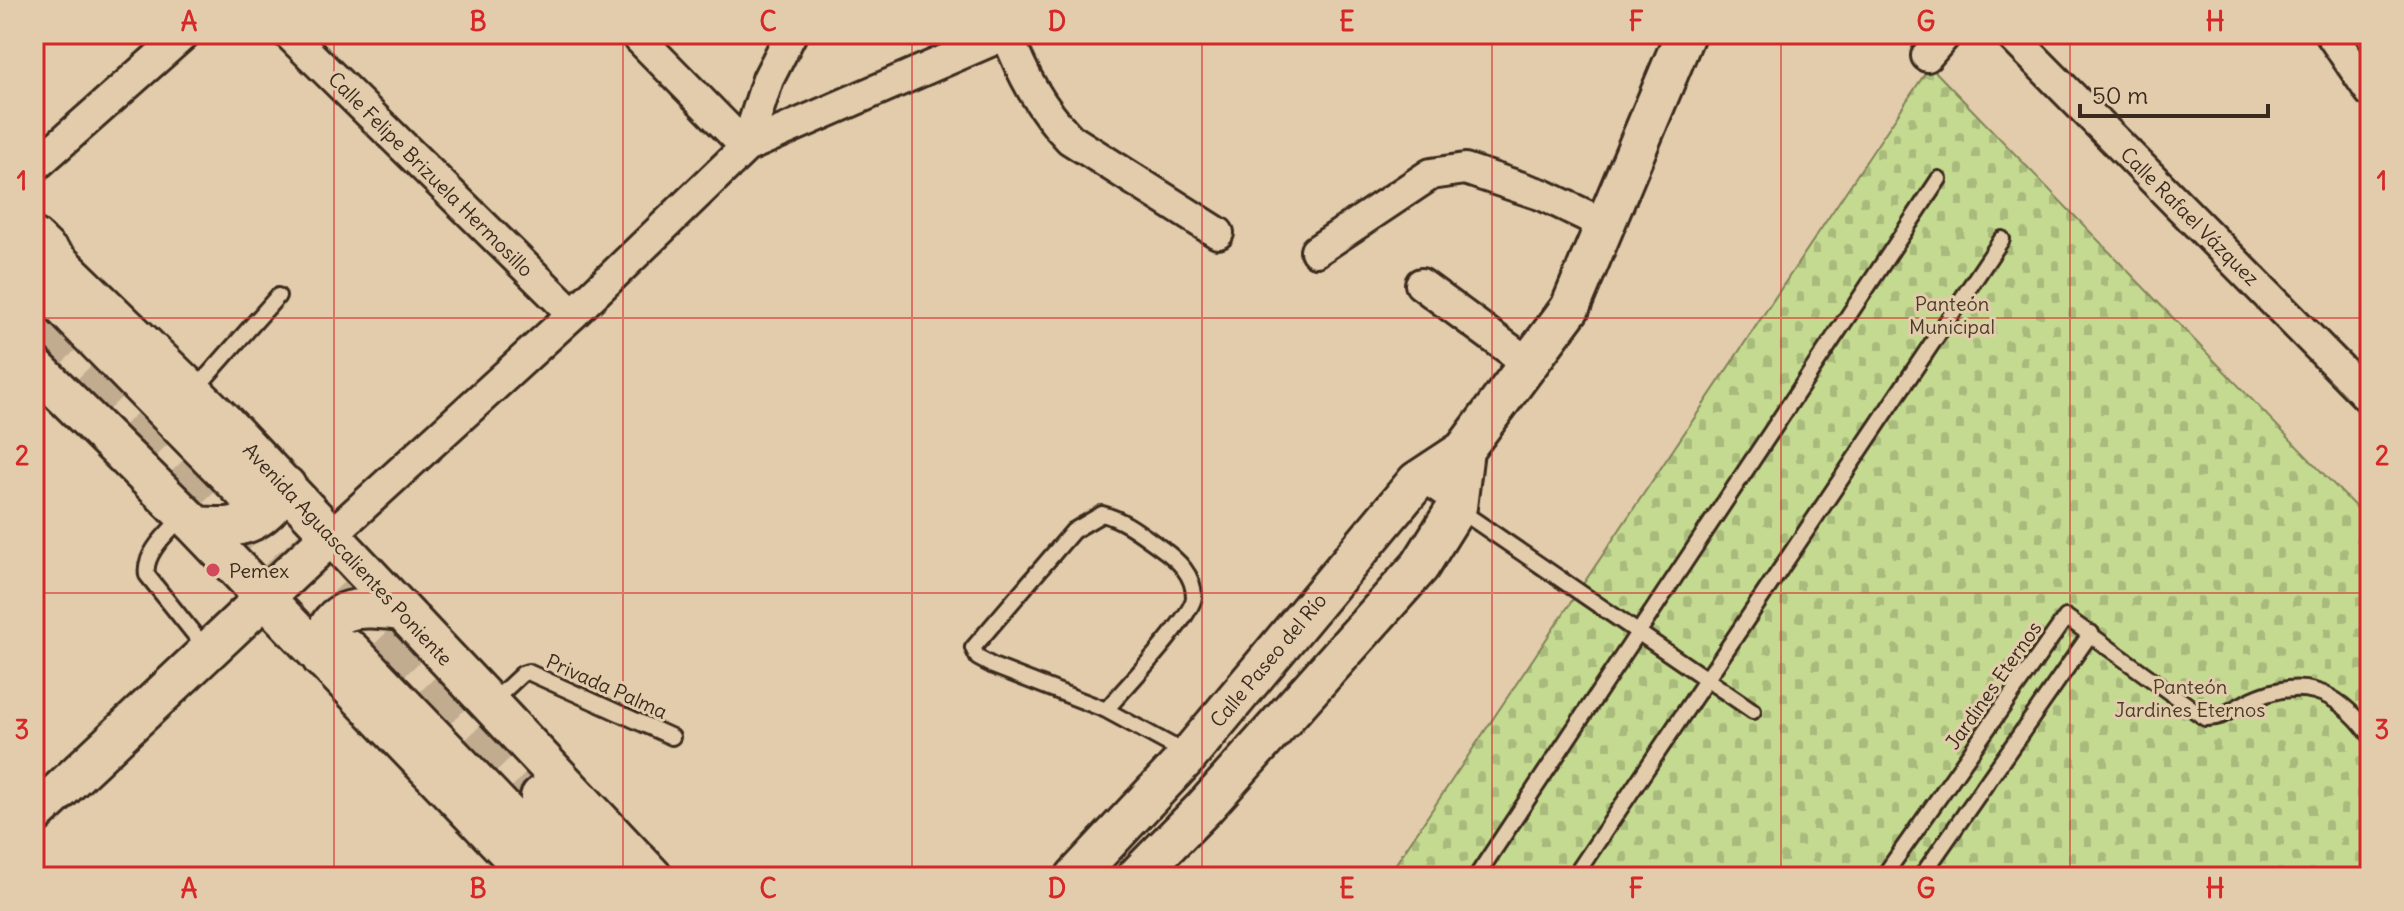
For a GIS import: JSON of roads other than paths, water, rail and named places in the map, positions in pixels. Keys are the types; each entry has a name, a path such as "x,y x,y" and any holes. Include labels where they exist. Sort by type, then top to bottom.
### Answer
{"main road":[{"name":"Avenida Aguascalientes Poniente","path":"34,273 267,489"},
{"path":"335,656 564,877"},
{"path":"543,798 616,877"}],"street":[{"path":"34,167 184,34"},
{"name":"Calle Felipe Brizuela Hermosillo","path":"289,34 573,314"},
{"path":"635,34 746,147"},
{"path":"746,147 768,79 791,34"},
{"path":"34,815 263,596 573,314 746,147 1006,34 1021,73 1051,119 1070,139 1218,233"},
{"name":"Calle Paseo del Río","path":"1075,877 1189,755 1417,481 1464,450 1570,308 1685,34"},
{"name":"Calle Rafael Vázquez","path":"2010,34 2370,399"},
{"path":"2331,34 2370,91"},
{"path":"1316,251 1431,174 1465,169 1543,195 1606,225"},
{"name":"Avenida Aguascalientes Poniente","path":"34,238 193,392 267,489 329,537 653,877"},
{"path":"1421,284 1528,363"},
{"path":"34,366 263,596 335,656 532,877"},
{"name":"Calle Paseo del Río","path":"1136,877 1204,808 1410,577 1457,507 1464,450"},
{"path":"190,521 224,529 258,521 267,489"},
{"path":"335,656 324,634 344,612 359,607 401,611"}],"lane":[{"path":"1476,877 1939,179"},
{"path":"1574,877 2002,239"},
{"path":"193,392 278,296"},
{"path":"1417,481 1753,711"},
{"path":"1106,710 1175,629 1194,601 1192,581 1177,560 1122,519 1102,514 1073,531 973,648 978,658 993,666 1106,710 1189,755"},
{"path":"190,521 148,557 145,566 147,575 206,649"},
{"name":"Jardines Eternos","path":"1883,877 2066,617 2205,718 2218,719 2277,689 2317,689 2354,713 2370,735"},
{"path":"1921,877 2091,633"},
{"name":"Privada Palma","path":"489,705 528,672 672,737"}],"tunnel":[{"path":"34,329 349,653"},
{"path":"248,491 543,798"}],"place":[{"name":"Pemex","path":"213,570"}],"park label":[{"name":"Panteón Municipal","path":"1952,314"},
{"name":"Panteón Jardines Eternos","path":"2190,698"}]}
